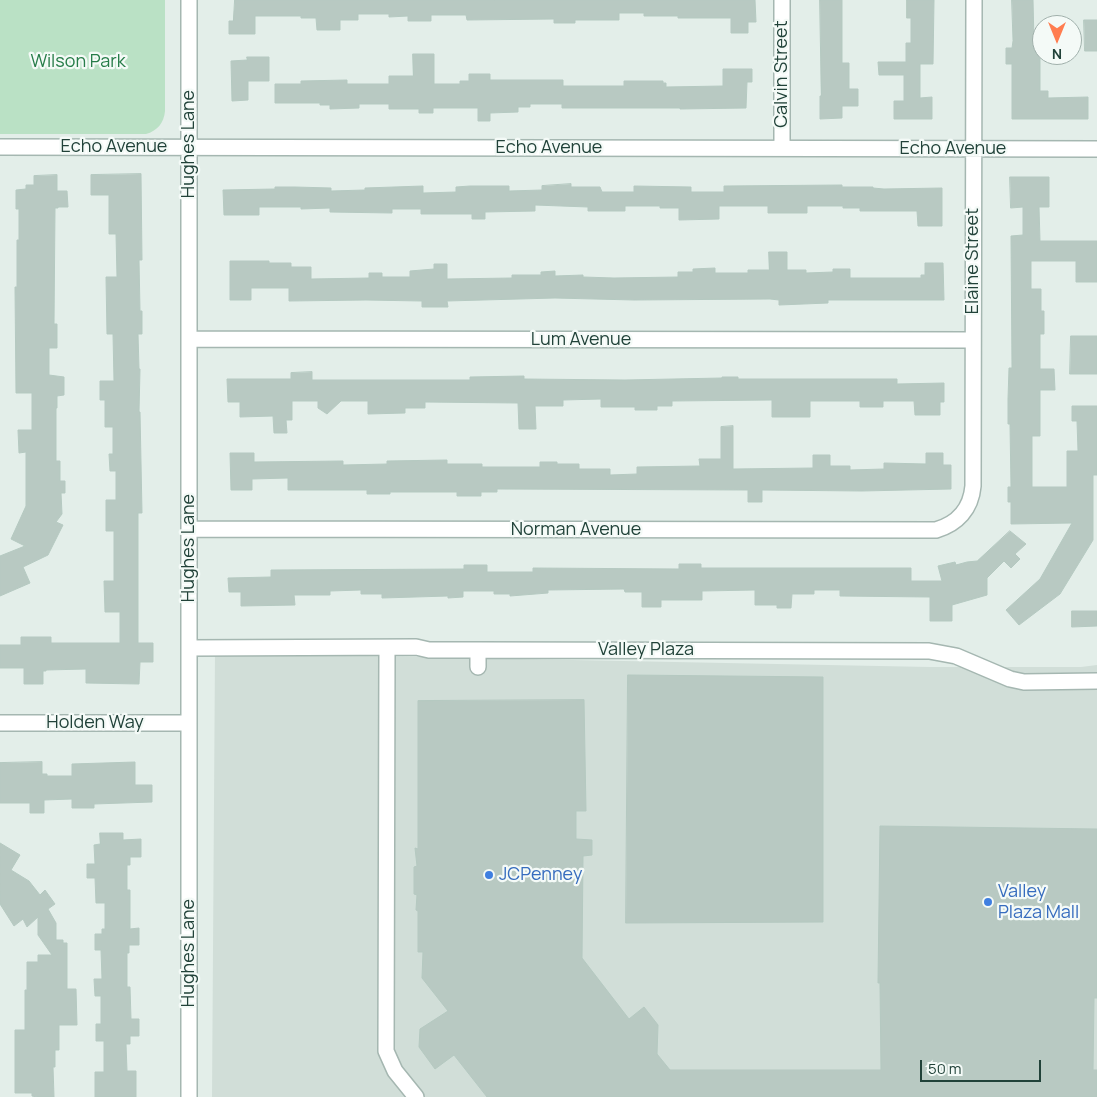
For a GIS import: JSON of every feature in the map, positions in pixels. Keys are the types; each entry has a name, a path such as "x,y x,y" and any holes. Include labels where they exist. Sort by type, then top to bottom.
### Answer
{"street":[{"name":"Hughes Lane","path":"189,0 189,1097"},
{"name":"Calvin Street","path":"782,0 782,148"},
{"name":"Elaine Street","path":"960,518 968,507 973,486 974,0"},
{"name":"Echo Avenue","path":"0,147 1097,149"},
{"name":"Lum Avenue","path":"189,339 973,340"},
{"name":"Norman Avenue","path":"189,529 936,530 947,527 960,518"},
{"name":"Valley Plaza","path":"189,648 416,647 429,650 929,651 956,656 1010,680 1024,682 1097,681"},
{"path":"387,648 386,1051 395,1071 416,1097"},
{"path":"478,650 478,667"},
{"name":"Holden Way","path":"0,723 189,723"}],"shaded area":[{"path":"215,653 930,667 1081,667 1097,665 1097,1097 212,1097"}],"green space":[{"name":"Wilson Park","path":"0,0 165,0 165,111 159,126 146,134 0,134"}],"building":[{"path":"235,0 755,0 756,22 748,22 748,33 731,33 731,18 678,18 678,16 644,16 644,13 619,13 619,20 575,20 575,23 554,23 554,19 467,20 466,15 431,15 431,21 408,21 408,16 389,17 389,14 358,14 358,20 340,20 340,30 317,30 316,18 301,18 301,16 255,16 255,34 229,34 229,21 233,21"},
{"path":"820,0 842,0 842,63 849,63 849,89 858,89 858,106 842,106 842,118 820,119"},
{"path":"907,0 934,0 933,64 920,64 920,98 932,97 932,119 894,119 894,101 904,101 904,75 879,75 878,62 906,62 906,43 911,43 911,18 907,18"},
{"path":"1012,0 1033,0 1032,65 1040,65 1040,91 1048,91 1048,98 1088,97 1088,119 1012,119 1012,64 1006,64 1006,48 1012,48"},
{"path":"1084,20 1097,20 1097,51 1085,51"},
{"path":"413,54 434,54 434,84 460,84 460,81 469,81 469,74 490,74 490,80 563,80 563,86 624,86 624,81 663,81 663,83 666,83 666,87 723,86 723,69 752,69 752,82 747,82 746,108 562,108 562,104 530,104 530,107 518,107 518,112 490,113 490,121 478,121 478,108 433,108 433,113 419,113 419,109 389,109 389,104 359,104 359,108 330,109 330,105 320,105 320,103 275,103 275,84 301,84 301,81 347,80 347,84 389,84 389,76 413,76"},
{"path":"247,57 269,57 269,81 248,81 248,100 232,101 231,61 247,60"},
{"path":"141,174 142,260 139,260 142,334 138,334 142,513 138,513 138,643 153,643 153,662 140,662 139,684 86,683 86,669 46,670 43,671 43,684 24,684 24,668 0,668 0,645 21,645 21,637 51,637 51,643 120,643 120,612 105,612 104,581 114,581 114,531 106,531 106,500 116,500 116,471 110,471 109,454 113,454 113,427 105,427 105,400 100,400 100,381 114,381 113,334 107,334 106,277 117,277 116,234 109,234 109,195 91,195 91,175"},
{"path":"57,175 57,191 67,191 68,207 55,208 54,324 57,324 57,348 49,348 49,375 64,377 64,395 57,396 56,408 56,461 60,461 60,481 65,481 65,493 61,493 62,514 56,522 63,525 48,555 23,567 30,583 0,596 0,556 25,546 11,539 26,506 26,452 19,453 18,430 32,430 32,393 16,393 15,287 17,287 19,209 16,209 16,190 26,189 26,185 34,185 34,176"},
{"path":"1010,177 1049,177 1049,207 1039,207 1040,241 1097,241 1097,282 1076,282 1076,261 1031,261 1031,289 1041,289 1041,311 1044,311 1044,334 1040,334 1040,369 1054,369 1055,390 1040,390 1040,436 1032,436 1032,487 1067,487 1067,451 1078,451 1077,421 1072,421 1072,406 1097,406 1097,475 1093,475 1093,540 1060,594 1019,625 1006,610 1040,579 1072,523 1011,524 1011,502 1008,502 1008,487 1011,487 1008,399 1009,368 1012,368 1011,236 1023,235 1023,207 1011,208"},
{"path":"571,184 571,187 600,187 602,192 634,192 634,186 691,187 691,192 724,192 724,186 842,185 842,187 884,189 942,188 942,226 918,226 917,211 860,211 860,208 843,208 843,206 807,206 807,213 768,213 768,206 719,206 719,219 679,220 679,208 660,208 660,206 625,206 625,211 588,211 588,207 535,205 535,211 485,212 485,219 472,219 472,214 421,214 421,209 392,209 392,213 330,212 330,208 301,209 301,207 259,207 259,215 224,215 223,190 295,187 331,188 331,191 423,186 423,193 456,192 456,187 470,186 509,186 509,191 542,190 542,186"},
{"path":"769,252 787,252 787,270 806,270 806,273 833,272 833,269 850,269 850,278 921,278 921,275 925,275 925,263 943,263 944,300 828,300 828,303 779,305 779,300 770,299 634,300 555,298 447,301 448,307 422,307 422,301 289,301 289,288 251,288 251,300 230,300 230,261 269,261 269,263 291,263 291,267 311,267 311,279 369,278 369,273 382,273 382,277 410,277 410,271 434,269 434,264 447,264 447,279 512,278 512,275 541,275 541,272 555,271 555,276 583,275 583,277 614,278 678,277 678,272 693,272 693,269 715,268 715,273 748,273 748,270 769,270"},
{"path":"1071,336 1097,336 1097,374 1070,374"},
{"path":"312,372 312,380 470,380 470,377 524,376 524,379 625,380 722,377 738,377 738,379 897,379 897,384 944,383 944,402 940,402 940,415 915,415 914,401 883,401 883,407 860,407 860,401 810,401 810,417 772,417 772,400 672,401 672,406 657,406 657,410 635,410 635,407 601,407 601,399 563,400 563,406 535,406 536,429 519,429 518,403 425,402 425,408 405,408 405,413 368,414 368,401 341,401 327,414 318,408 318,401 292,401 292,420 286,420 287,433 274,433 273,416 240,417 240,402 228,402 227,379 291,379 291,373"},
{"path":"733,426 733,469 813,468 813,455 830,455 830,466 850,466 850,470 884,469 884,463 926,464 926,453 943,453 943,465 951,465 951,489 862,491 762,490 762,502 748,502 748,490 497,489 497,492 481,492 481,496 457,496 457,492 367,494 367,490 288,490 288,478 252,479 252,490 231,490 230,453 254,453 254,462 343,461 343,465 387,464 387,461 447,460 447,464 482,464 482,467 540,467 540,462 557,462 557,464 579,464 579,469 610,469 610,475 637,474 637,467 700,466 699,459 721,459 721,427"},
{"path":"1010,531 1026,544 1015,554 1020,559 1011,568 1004,561 987,578 987,595 952,605 952,621 930,621 930,597 840,596 840,590 814,590 814,594 792,594 791,608 777,608 777,605 755,605 755,590 702,591 702,600 661,600 661,607 642,607 642,592 625,592 624,589 548,590 548,593 510,596 510,594 494,594 494,591 463,591 463,597 448,598 448,596 382,598 382,594 361,594 361,590 330,591 330,595 294,595 295,605 241,606 241,592 229,592 228,578 271,577 271,570 464,569 464,565 487,565 487,572 533,572 533,568 679,569 679,564 701,564 701,568 911,568 911,581 942,581 938,566 955,562 956,565 977,561"},
{"path":"1072,611 1097,611 1097,626 1072,627"},
{"path":"628,675 823,677 823,922 626,923"},
{"name":"Valley Plaza Mall","path":"584,700 586,811 576,811 576,839 592,840 592,855 583,856 582,958 629,1019 644,1007 658,1025 657,1054 670,1070 881,1070 880,983 878,983 880,826 1097,829 1097,998 1094,998 1093,1070 1097,1070 1097,1097 487,1097 454,1055 435,1069 419,1047 420,1029 448,1011 422,978 423,952 418,952 418,911 416,910 417,895 414,894 414,867 417,866 415,848 418,849 418,701"},
{"path":"42,762 42,774 47,774 47,776 72,776 72,764 135,762 135,785 152,785 152,802 94,804 94,808 72,808 72,799 44,800 44,813 30,813 30,803 0,803 0,763"},
{"path":"100,833 123,833 123,840 141,839 141,857 130,857 130,865 127,865 127,890 130,890 130,929 139,928 139,945 129,945 129,953 127,953 127,987 130,987 131,1019 139,1019 139,1036 130,1036 130,1044 126,1044 127,1071 136,1071 136,1097 95,1097 95,1072 104,1072 104,1041 96,1041 96,1024 101,1024 101,996 95,996 94,979 102,979 101,950 95,950 95,934 102,934 102,929 105,929 105,903 96,903 95,878 87,878 87,864 95,864 94,845 100,844"},
{"path":"0,843 20,855 11,870 29,881 40,895 45,890 55,904 48,909 56,923 56,940 63,940 63,943 67,943 67,989 76,989 77,1025 59,1025 59,1050 55,1050 55,1067 53,1067 54,1097 37,1097 32,1096 32,1093 15,1093 15,1030 25,1030 27,962 38,962 38,955 52,955 38,935 38,917 27,927 23,919 14,926 0,904"}],"place":[{"name":"JCPenney","path":"489,875"},
{"name":"Valley Plaza Mall","path":"988,902"}]}
